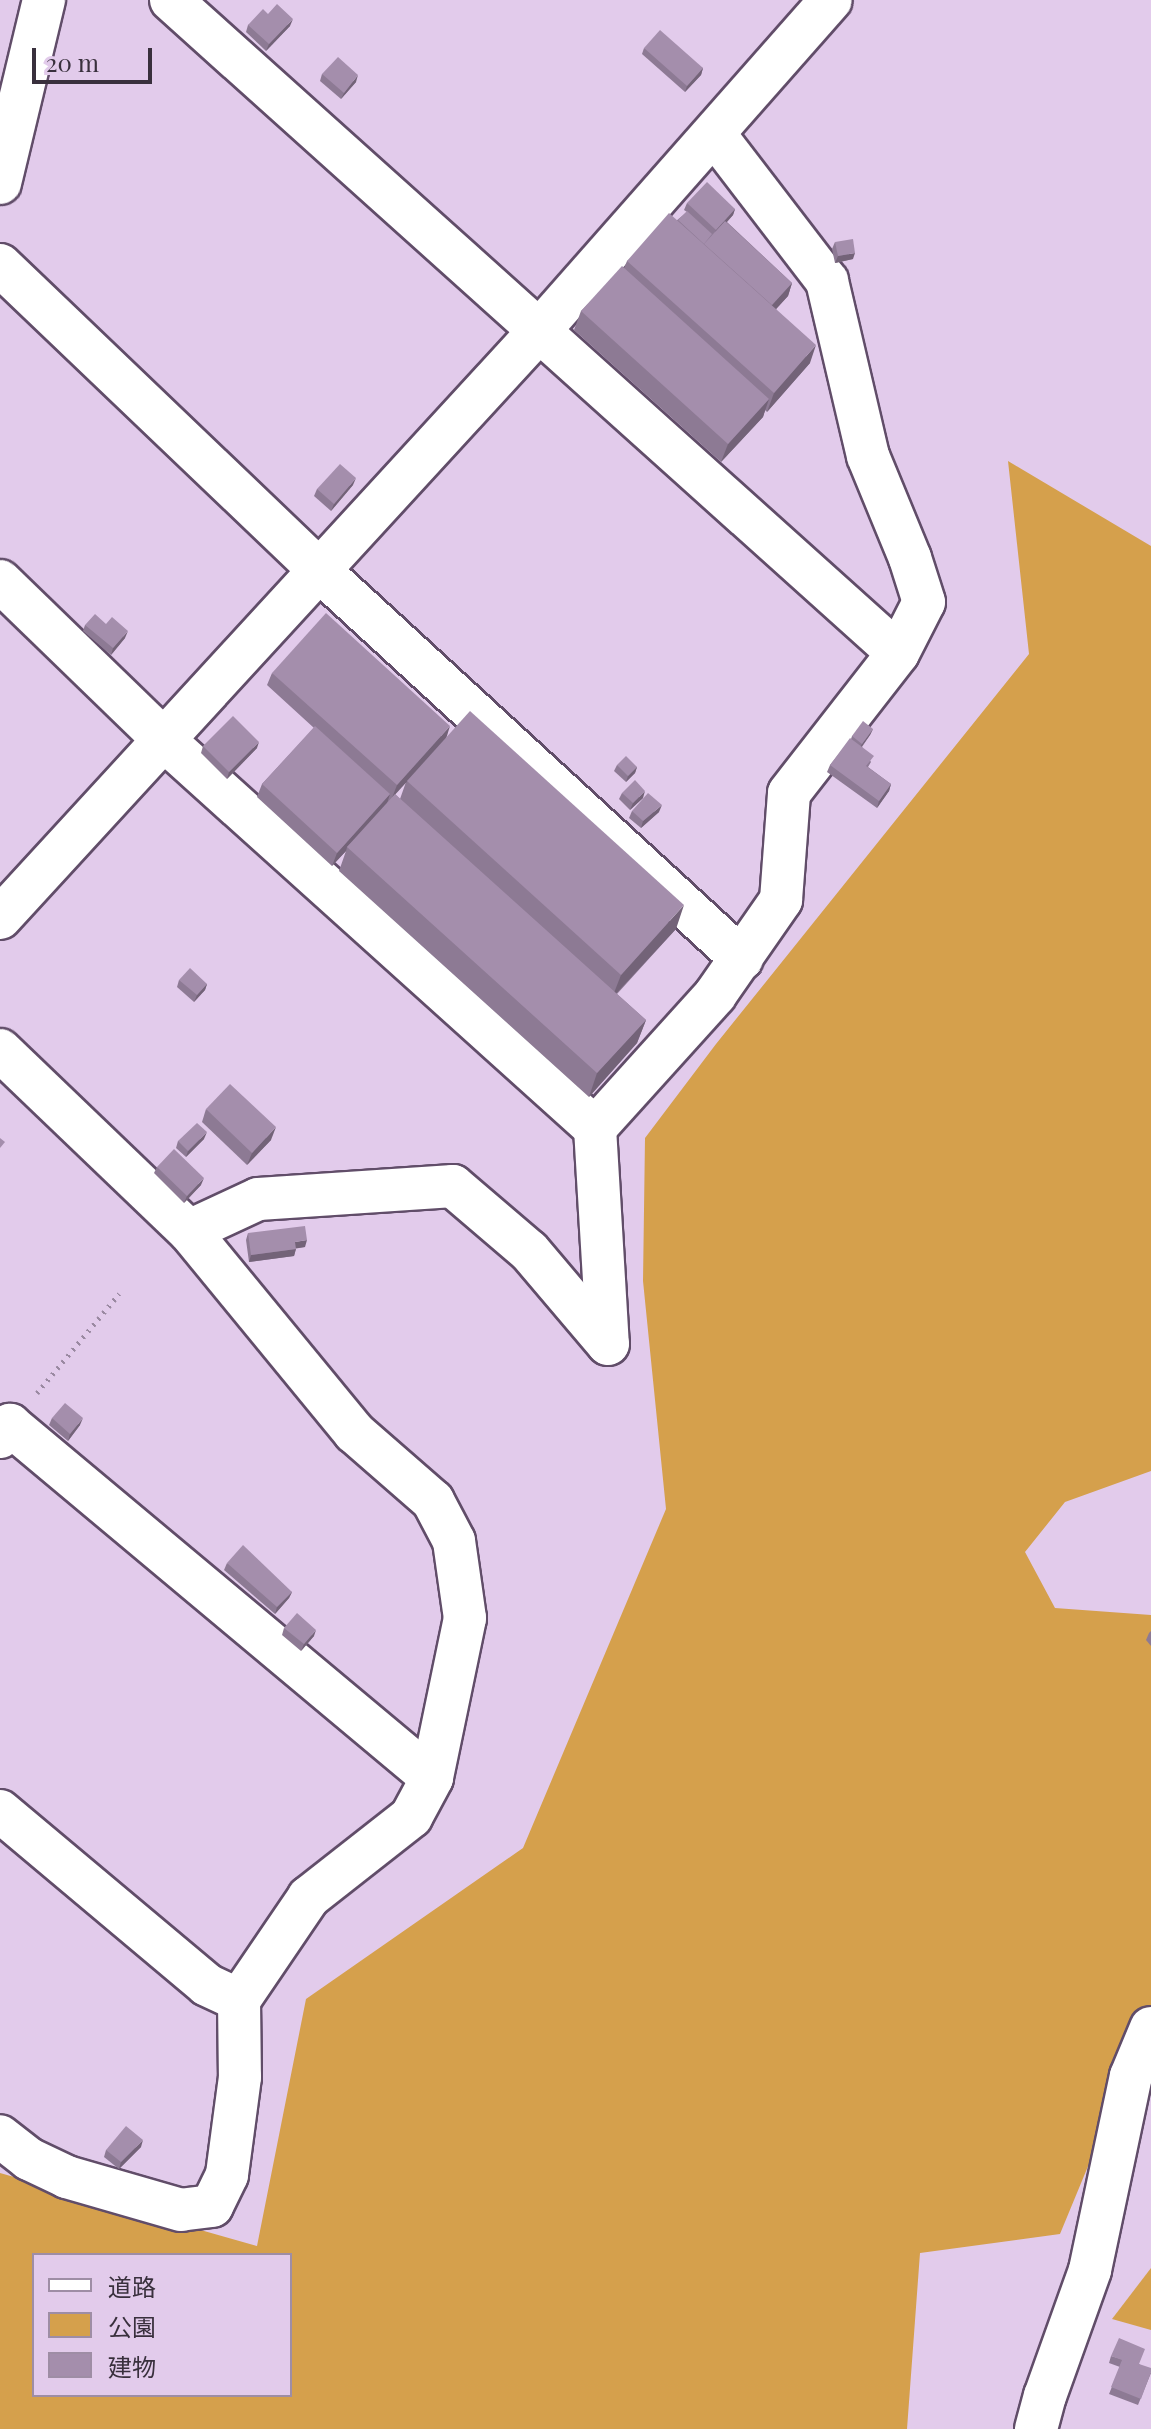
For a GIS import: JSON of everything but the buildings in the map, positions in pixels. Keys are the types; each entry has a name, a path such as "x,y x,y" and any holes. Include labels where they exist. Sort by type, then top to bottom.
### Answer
{"street":[{"path":"0,183 44,0"},
{"path":"171,0 898,653"},
{"path":"0,918 539,331 831,0"},
{"path":"189,1231 258,1199 453,1186 529,1251 608,1344 595,1128 742,959 781,900 789,793 898,653 924,602 910,558 868,456 827,281 714,134"},
{"path":"0,265 320,571 742,959"},
{"path":"0,581 165,741 595,1128"},
{"path":"0,1050 189,1231 354,1432 433,1501 454,1541 465,1618 432,1778 411,1817 309,1897 239,2000 240,2077 227,2175 212,2206 181,2210 67,2177 29,2159 0,2136"},
{"path":"5,1431 432,1778"},
{"path":"0,1811 207,1985 239,2000"},
{"path":"1036,2429 1090,2270 1131,2076 1151,2028"}],"path":[{"path":"5,1431 119,1294"}],"green space":[{"path":"1008,461 1151,546 1151,1471 1065,1502 1025,1552 1055,1608 1151,1615 1151,2014 1060,2234 920,2253 907,2429 0,2429 0,2173 257,2246 306,1999 523,1848 666,1509 643,1281 645,1138 716,1044 1029,654"},
{"path":"1151,2268 1151,2330 1112,2319"}]}
